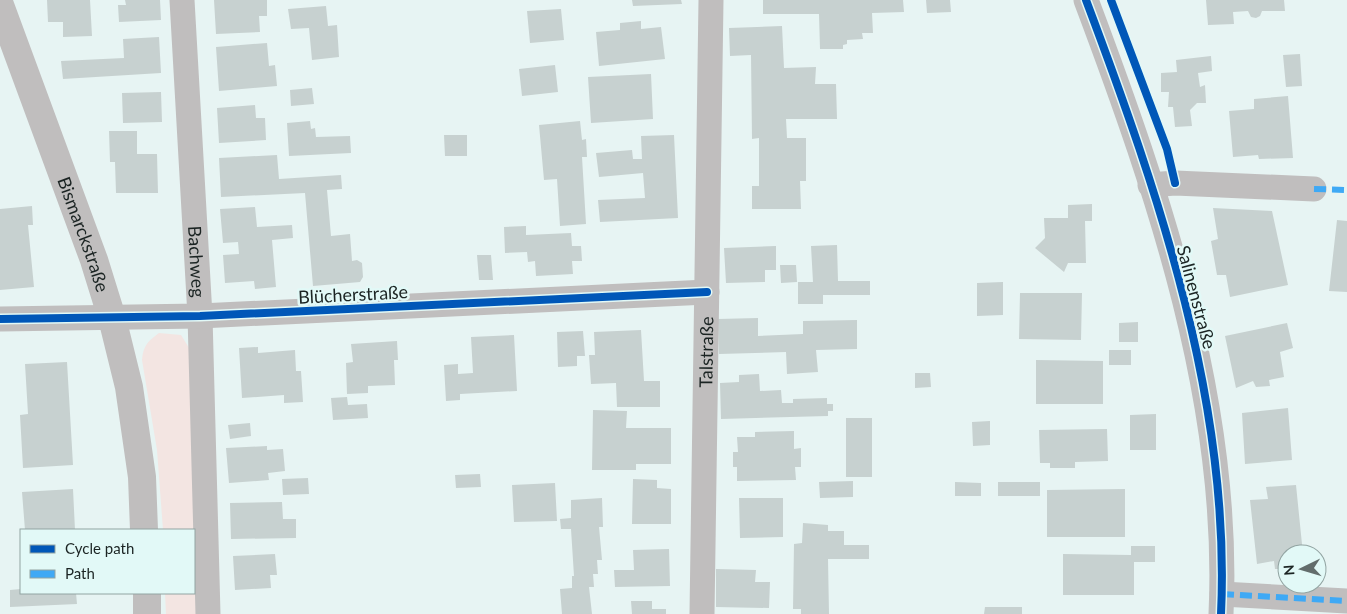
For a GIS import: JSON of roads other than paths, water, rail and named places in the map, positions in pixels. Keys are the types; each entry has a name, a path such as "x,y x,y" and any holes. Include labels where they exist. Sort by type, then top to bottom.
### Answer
{"street":[{"name":"Bachweg","path":"182,0 200,316 208,614"},
{"name":"Talstraße","path":"702,614 711,0"},
{"name":"Salinenstraße","path":"1086,0 1115,76 1150,185 1189,320 1208,408 1218,494 1221,604"},
{"name":"Bismarckstraße","path":"0,5 94,260 112,318 129,387 142,477 144,529"},
{"path":"1150,185 1174,184 1314,189"},
{"name":"Blücherstraße","path":"0,319 200,316 707,292"},
{"path":"147,594 147,614"},
{"path":"1221,604 1347,601"}]}
